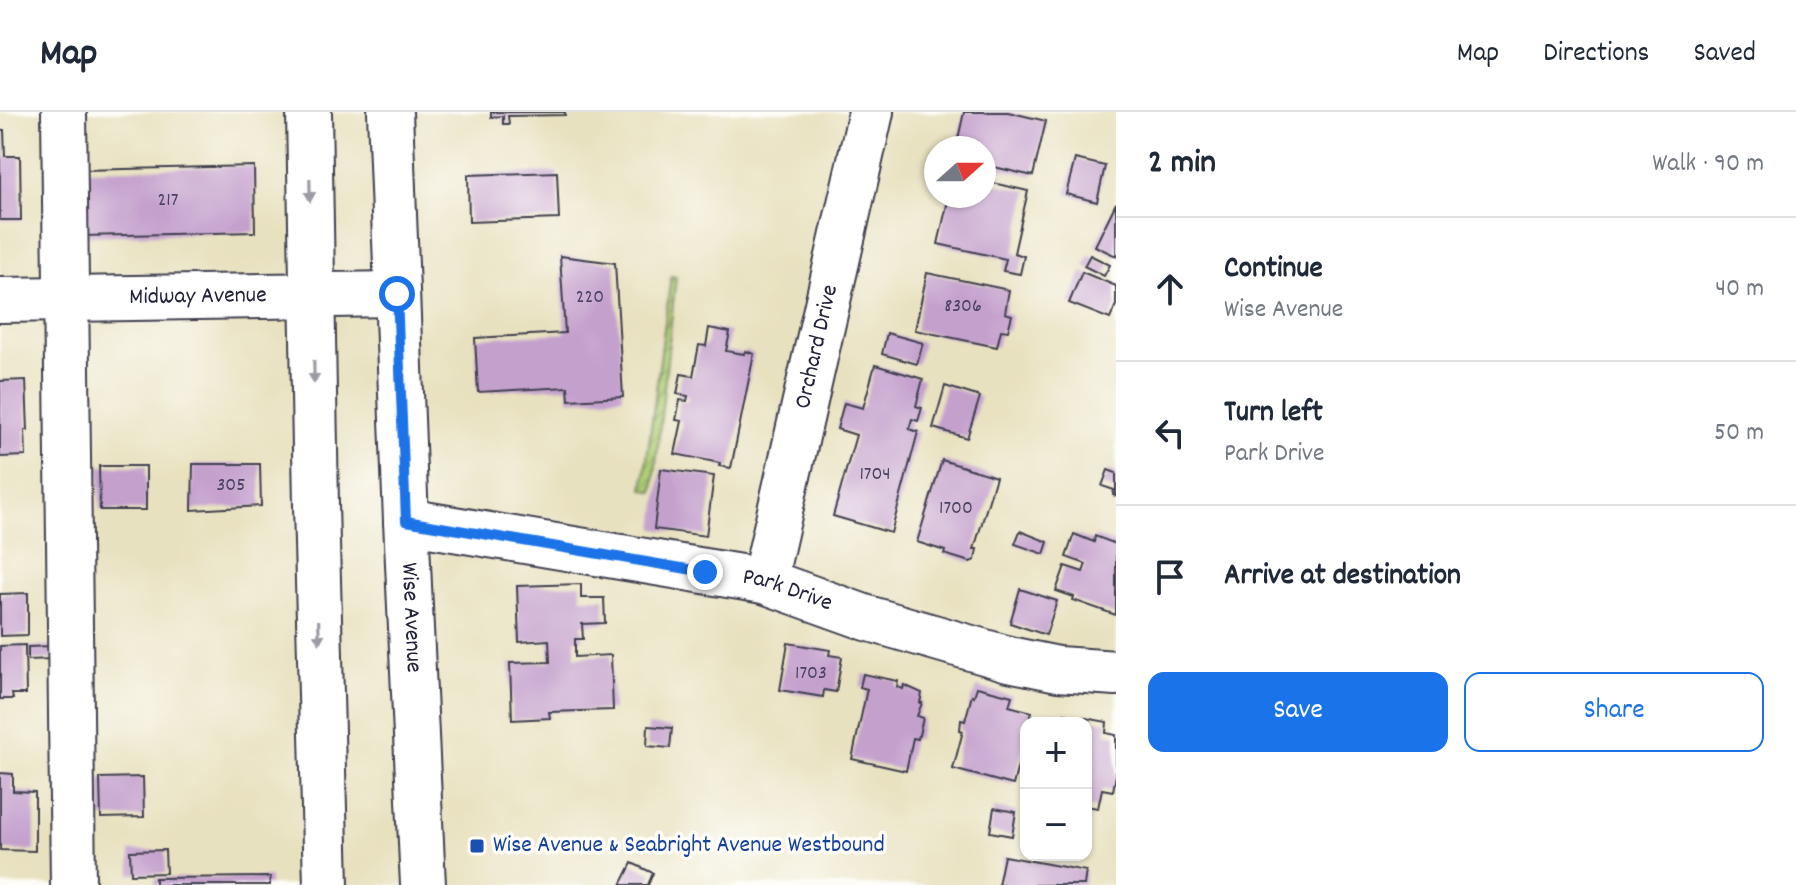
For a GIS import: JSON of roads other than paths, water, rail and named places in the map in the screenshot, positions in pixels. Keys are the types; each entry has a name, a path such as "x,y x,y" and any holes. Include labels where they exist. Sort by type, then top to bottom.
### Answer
{"street":[{"path":"64,112 73,885"},
{"path":"309,112 326,885"},
{"name":"Wise Avenue","path":"390,112 423,885"},
{"name":"Orchard Drive","path":"764,581 871,112"},
{"name":"Midway Avenue","path":"0,300 397,294"},
{"name":"Park Drive","path":"406,521 764,581 867,618 1009,659 1058,669 1116,673"}],"place":[{"name":"Wise Avenue & Seabright Avenue Westbound","path":"477,846"}]}
